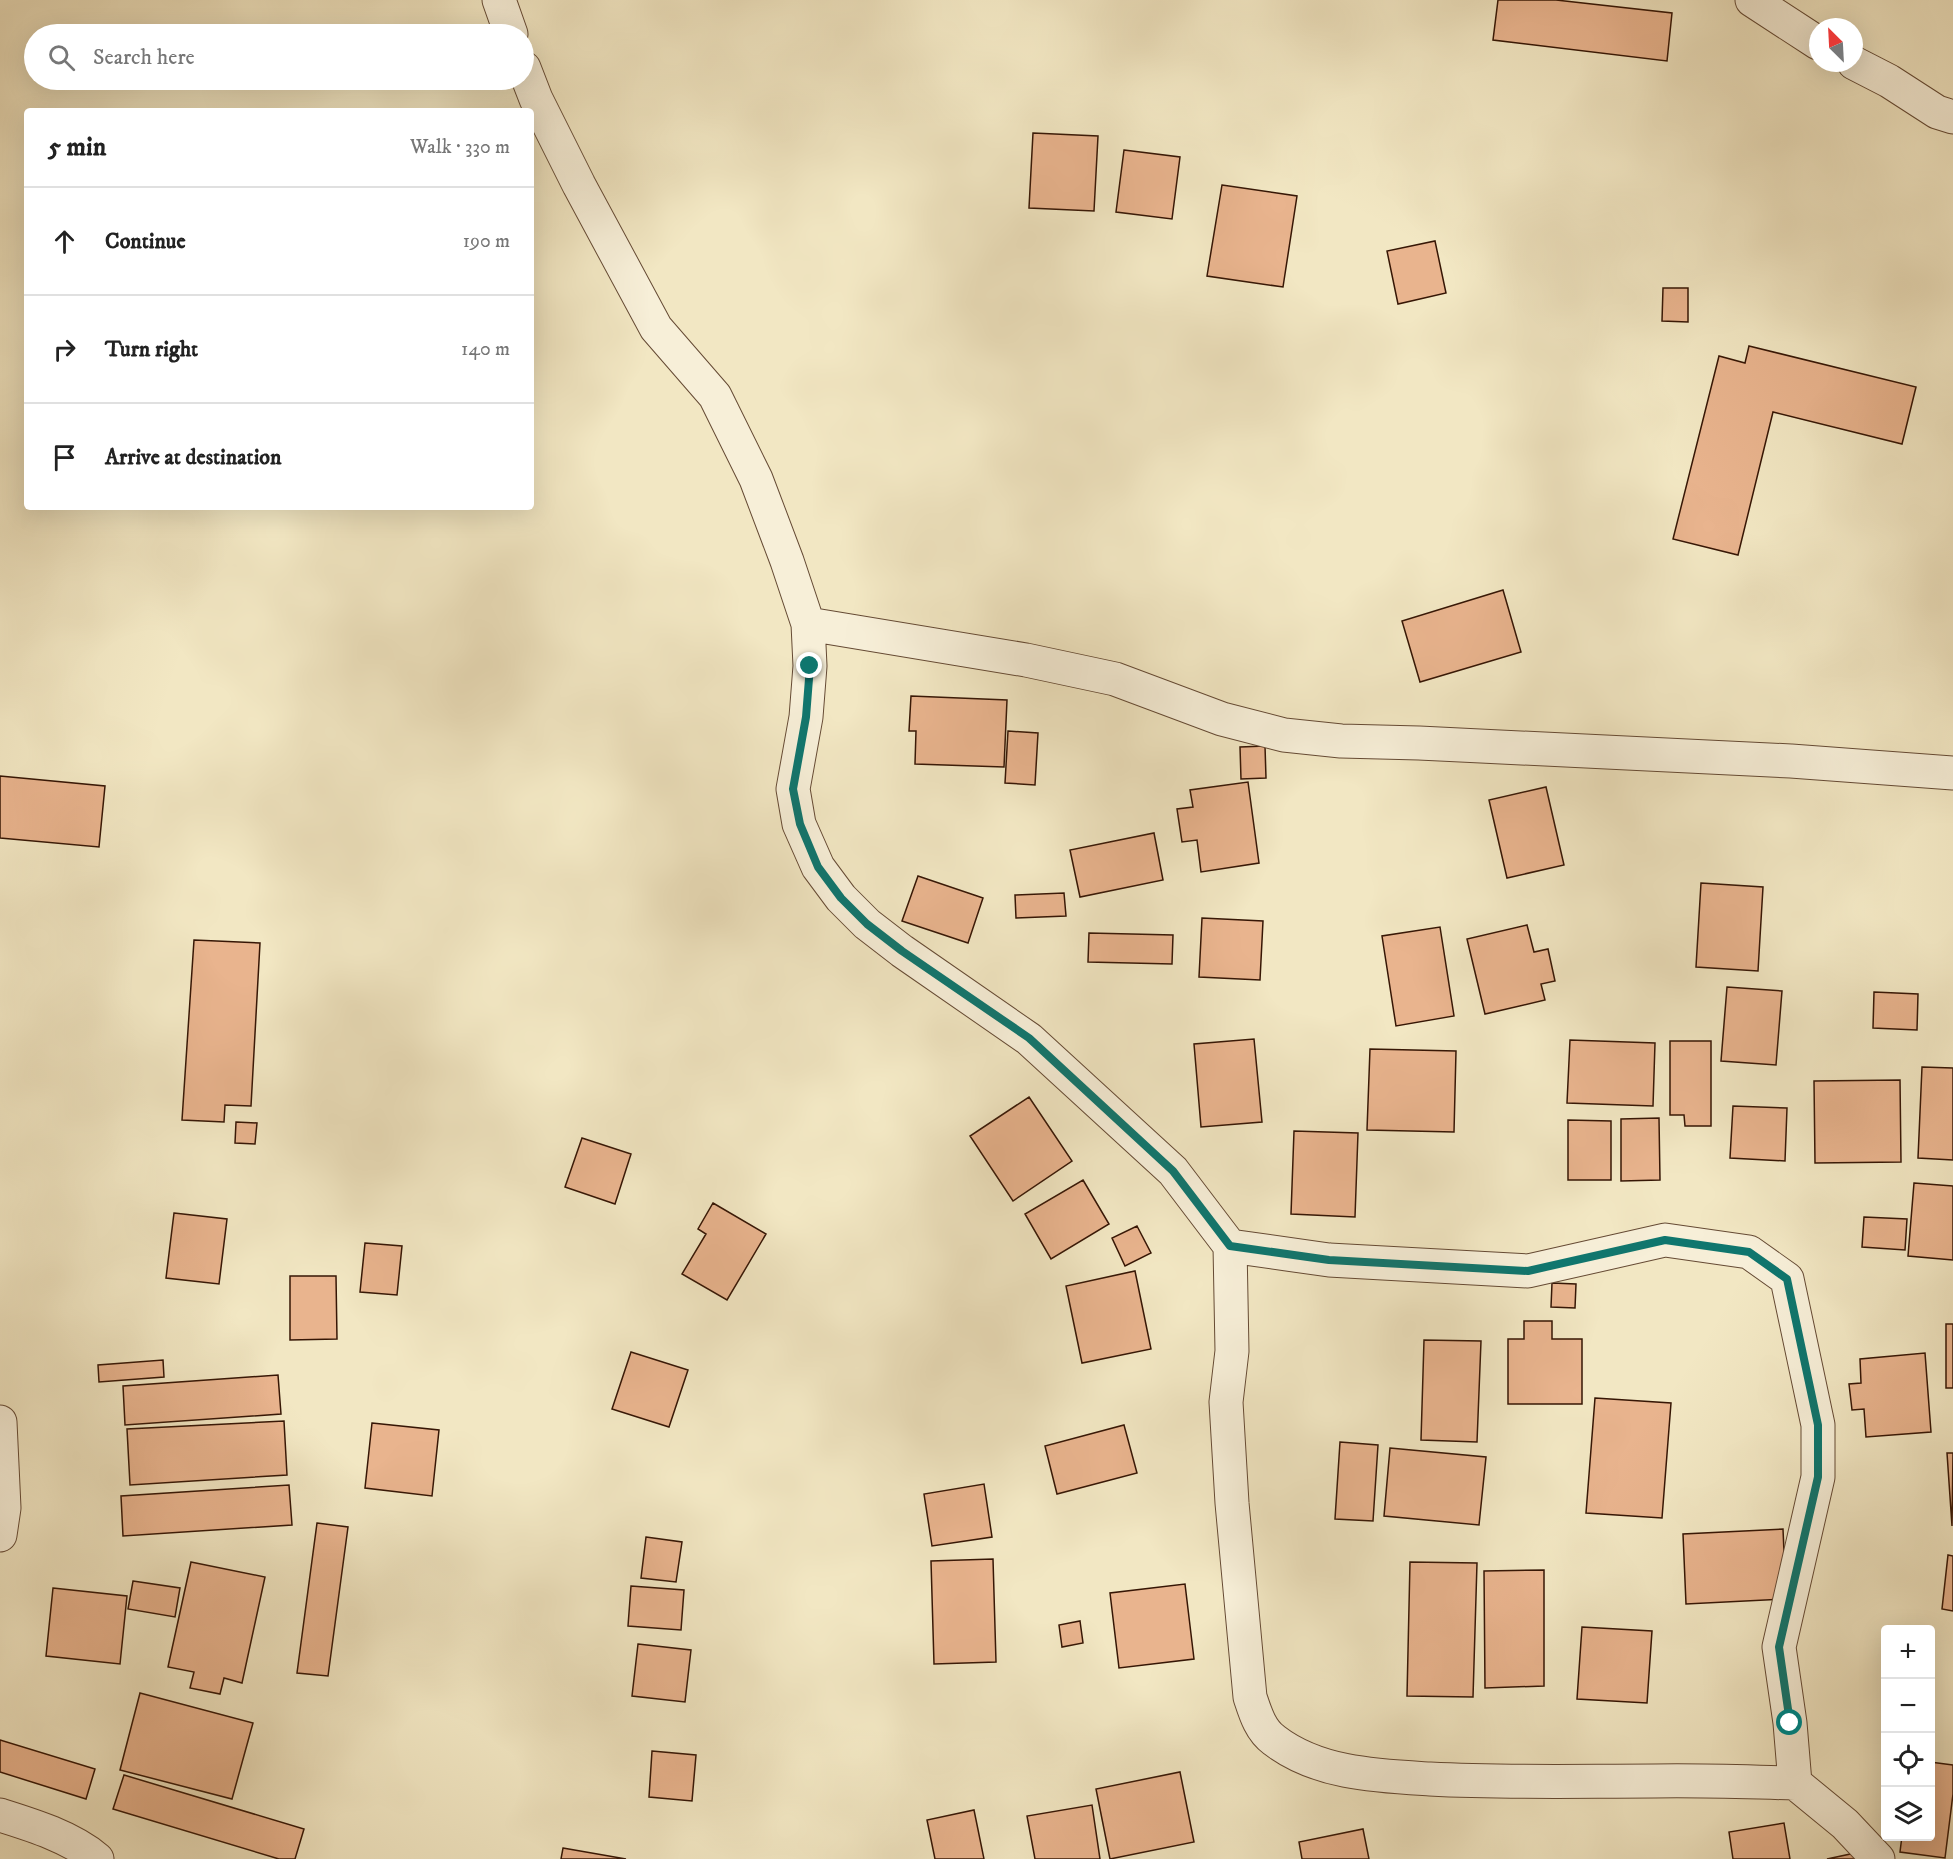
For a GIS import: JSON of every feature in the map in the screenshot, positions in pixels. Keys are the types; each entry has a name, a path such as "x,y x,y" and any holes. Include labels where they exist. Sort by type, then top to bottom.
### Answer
{"street":[{"path":"499,0 507,24"},
{"path":"1752,0 1809,37"},
{"path":"1863,68 1938,112 1953,117"},
{"path":"533,90 579,185 656,328 715,396 756,479 787,561 808,624 810,666 806,717 793,789 800,824 818,867 841,898 867,924 902,951 1029,1038 1173,1171 1230,1246 1232,1351 1226,1402 1232,1503 1250,1697 1258,1720 1272,1739 1298,1755 1332,1767 1377,1776 1489,1782 1655,1780 1795,1783 1845,1824 1878,1859"},
{"path":"808,624 1026,660 1115,679 1222,719 1284,735 1341,741 1779,760 1953,773"},
{"path":"1230,1246 1329,1260 1528,1271 1665,1240 1749,1252 1787,1279 1818,1425 1818,1477 1779,1647 1790,1723 1795,1783"},
{"path":"0,1422 4,1508 0,1535"},
{"path":"0,1815 38,1826 97,1859"}],"building":[{"path":"1498,0 1556,0 1672,13 1667,61 1493,40"},
{"path":"1033,133 1098,136 1094,211 1029,208"},
{"path":"1124,150 1180,157 1172,219 1116,212"},
{"path":"1222,185 1297,196 1283,287 1207,276"},
{"path":"1435,241 1446,293 1398,304 1387,251"},
{"path":"1663,288 1688,288 1688,322 1662,321"},
{"path":"1749,346 1916,387 1902,444 1773,412 1738,555 1673,539 1719,356 1745,363"},
{"path":"1503,590 1521,652 1420,682 1402,621"},
{"path":"911,696 1007,700 1004,767 915,764 916,731 909,731"},
{"path":"1008,731 1038,733 1035,785 1005,783"},
{"path":"1265,746 1266,778 1241,779 1240,747"},
{"path":"0,776 105,786 99,847 0,838"},
{"path":"1248,782 1259,863 1201,872 1197,840 1182,842 1177,809 1193,807 1190,790"},
{"path":"1546,787 1564,865 1507,878 1489,800"},
{"path":"1154,833 1163,880 1080,897 1070,850"},
{"path":"918,876 983,898 968,943 902,921"},
{"path":"1701,883 1763,887 1758,971 1696,967"},
{"path":"1064,893 1066,916 1016,918 1015,895"},
{"path":"1202,918 1263,921 1260,980 1199,977"},
{"path":"1527,925 1534,952 1548,949 1555,981 1541,984 1545,1000 1485,1014 1467,939"},
{"path":"1440,927 1454,1016 1396,1026 1382,936"},
{"path":"1089,933 1173,935 1172,964 1088,962"},
{"path":"194,940 260,943 251,1106 225,1105 224,1122 182,1120"},
{"path":"1727,987 1782,991 1776,1065 1721,1061"},
{"path":"1874,992 1918,994 1917,1030 1873,1028"},
{"path":"1254,1039 1262,1122 1201,1127 1194,1044"},
{"path":"1570,1040 1655,1043 1653,1106 1567,1103"},
{"path":"1670,1041 1711,1041 1711,1126 1685,1126 1684,1115 1670,1115"},
{"path":"1370,1049 1456,1051 1454,1132 1367,1130"},
{"path":"1922,1067 1953,1068 1953,1160 1918,1158"},
{"path":"1900,1080 1901,1162 1815,1163 1814,1081"},
{"path":"1029,1097 1072,1161 1013,1201 970,1136"},
{"path":"1733,1106 1787,1108 1785,1161 1730,1158"},
{"path":"1659,1118 1660,1180 1621,1181 1621,1119"},
{"path":"1568,1120 1611,1121 1611,1180 1568,1180"},
{"path":"236,1122 257,1123 255,1144 235,1143"},
{"path":"1294,1131 1358,1133 1355,1217 1291,1214"},
{"path":"582,1138 631,1154 615,1204 565,1187"},
{"path":"1083,1180 1109,1224 1051,1259 1025,1214"},
{"path":"1914,1183 1953,1186 1953,1260 1908,1256"},
{"path":"713,1203 766,1234 727,1300 682,1274 706,1234 698,1229"},
{"path":"174,1213 227,1219 219,1284 166,1278"},
{"path":"1864,1217 1907,1219 1905,1250 1862,1247"},
{"path":"1137,1226 1151,1253 1125,1266 1112,1238"},
{"path":"365,1243 402,1246 397,1295 360,1292"},
{"path":"1135,1271 1151,1349 1082,1363 1066,1286"},
{"path":"290,1276 336,1276 337,1339 290,1340"},
{"path":"1552,1283 1576,1284 1575,1308 1551,1307"},
{"path":"1524,1321 1552,1321 1552,1339 1582,1339 1582,1404 1508,1404 1508,1339 1524,1339"},
{"path":"1946,1324 1953,1324 1953,1388 1946,1388"},
{"path":"1424,1340 1481,1341 1477,1442 1421,1440"},
{"path":"631,1352 688,1370 669,1427 612,1409"},
{"path":"1925,1353 1931,1432 1866,1437 1864,1409 1852,1410 1849,1384 1861,1383 1860,1359"},
{"path":"163,1360 164,1377 99,1382 98,1365"},
{"path":"278,1375 281,1414 125,1425 123,1386"},
{"path":"1595,1398 1671,1403 1662,1518 1586,1513"},
{"path":"284,1421 287,1475 130,1485 127,1429"},
{"path":"372,1423 439,1430 432,1496 365,1488"},
{"path":"1124,1425 1137,1473 1057,1494 1045,1446"},
{"path":"1340,1442 1378,1445 1373,1521 1335,1519"},
{"path":"1390,1448 1486,1457 1479,1525 1384,1516"},
{"path":"1947,1453 1953,1453 1952,1526"},
{"path":"984,1484 992,1537 932,1546 924,1494"},
{"path":"289,1485 292,1525 123,1536 121,1496"},
{"path":"317,1523 348,1527 328,1676 297,1673"},
{"path":"1783,1529 1786,1599 1686,1604 1683,1534"},
{"path":"646,1537 682,1542 676,1582 641,1578"},
{"path":"1948,1555 1953,1556 1953,1611 1942,1609"},
{"path":"993,1559 996,1662 934,1664 931,1561"},
{"path":"191,1562 265,1577 242,1683 224,1678 220,1694 190,1688 194,1672 168,1667"},
{"path":"1410,1562 1477,1563 1473,1697 1407,1696"},
{"path":"1544,1570 1544,1686 1485,1688 1484,1571"},
{"path":"133,1581 180,1588 175,1617 128,1609"},
{"path":"1185,1584 1194,1659 1119,1668 1110,1593"},
{"path":"631,1586 684,1590 681,1630 628,1626"},
{"path":"53,1588 127,1596 120,1664 46,1656"},
{"path":"1080,1621 1083,1643 1062,1647 1059,1625"},
{"path":"1582,1627 1652,1631 1647,1703 1577,1699"},
{"path":"638,1644 691,1650 685,1702 632,1696"},
{"path":"140,1693 253,1723 232,1799 120,1770"},
{"path":"0,1740 95,1769 86,1799 0,1772"},
{"path":"652,1751 696,1755 692,1801 649,1797"},
{"path":"1935,1763 1953,1765 1953,1794 1945,1858 1900,1852 1901,1841 1935,1841"},
{"path":"1180,1772 1194,1842 1110,1859 1096,1789"},
{"path":"124,1775 304,1829 295,1859 279,1859 113,1809"},
{"path":"1092,1805 1100,1859 1035,1859 1027,1816"},
{"path":"974,1810 984,1859 935,1859 927,1820"},
{"path":"1784,1823 1790,1859 1733,1859 1729,1832"},
{"path":"1363,1829 1369,1859 1302,1859 1299,1842"},
{"path":"563,1848 626,1859 561,1859"},
{"path":"1860,1852 1862,1859 1827,1859"}],"route":[{"path":"810,666 806,717 793,789 800,824 818,867 841,898 867,924 902,951 1029,1038 1173,1171 1230,1246 1329,1260 1528,1271 1665,1240 1749,1252 1787,1279 1818,1425 1818,1477 1779,1647 1790,1723"}]}
